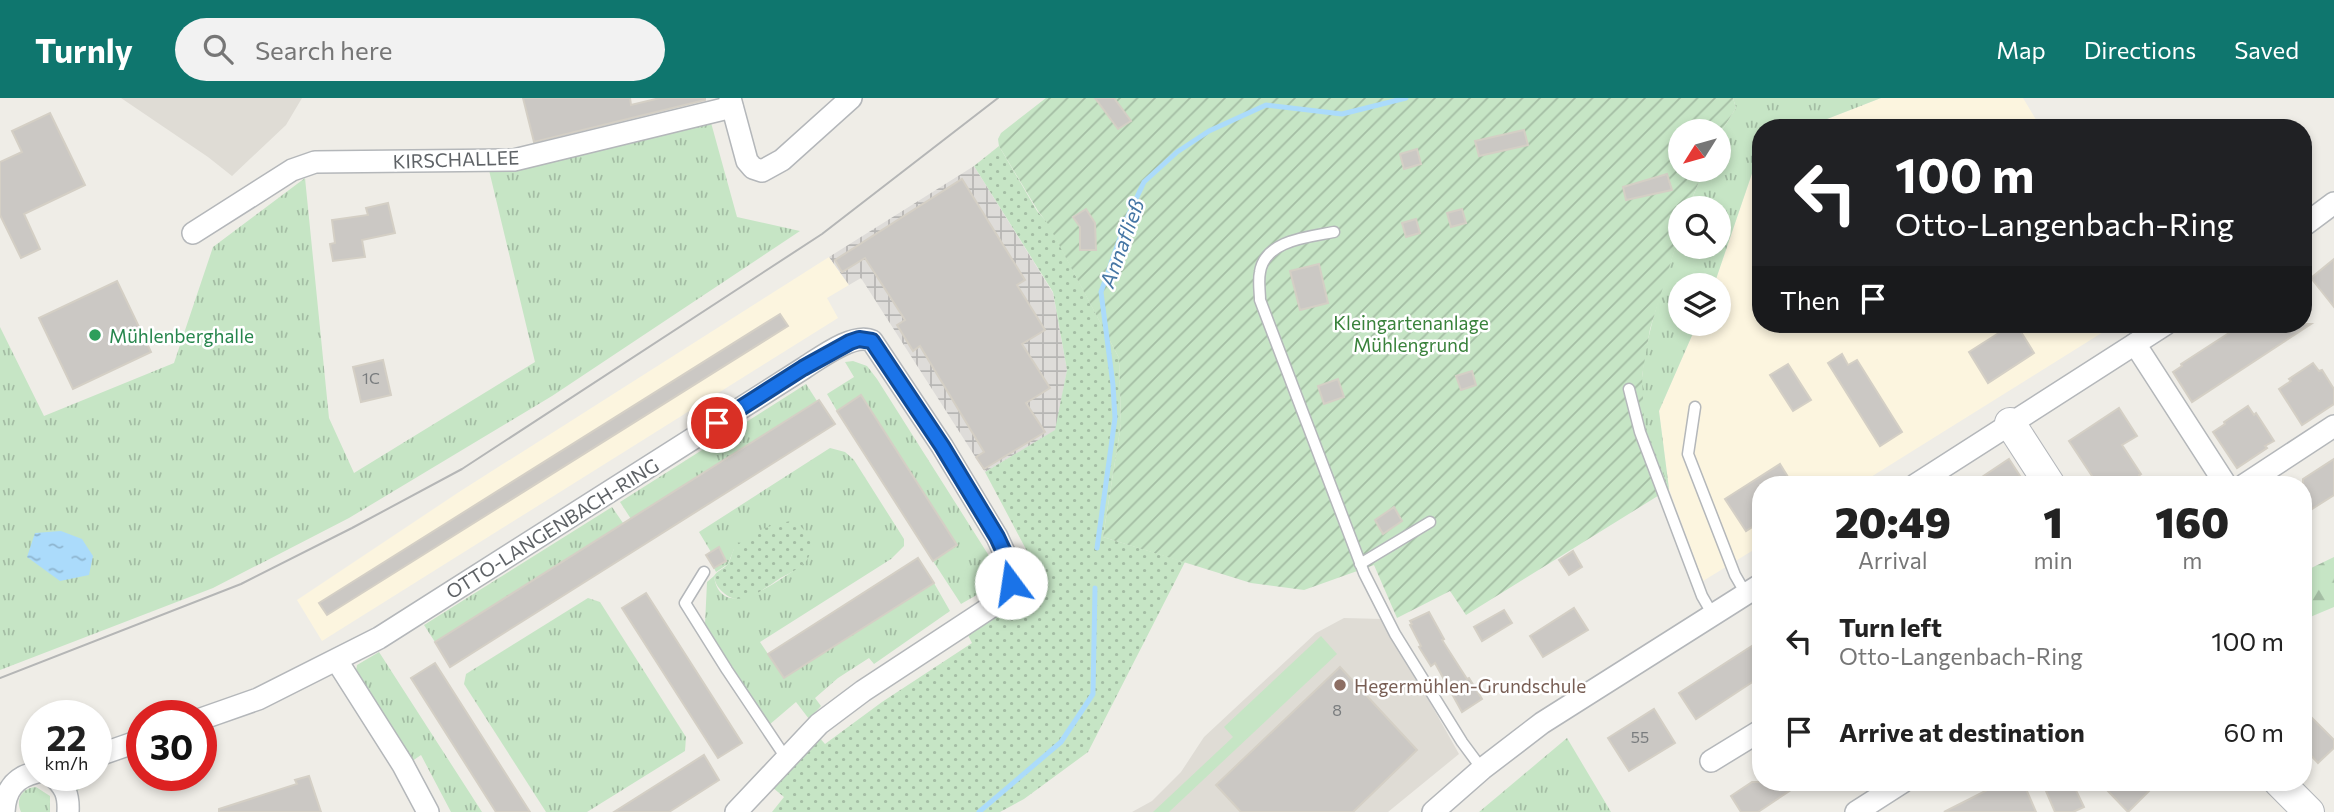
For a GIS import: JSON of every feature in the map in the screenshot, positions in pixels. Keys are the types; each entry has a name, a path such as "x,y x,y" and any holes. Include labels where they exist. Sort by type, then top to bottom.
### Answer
{"street":[{"name":"KIRSCHALLEE","path":"193,233 292,170 315,162 514,160 731,103 747,162 762,171 782,160 851,98"},
{"path":"2312,219 2334,203"},
{"path":"1929,476 2152,333"},
{"name":"OTTO-LANGENBACH-RING","path":"337,661 379,638 803,368 850,342 867,339 872,341 892,370 997,537 1010,565 1011,583 997,603 863,691 819,724 736,812"},
{"path":"2135,344 2220,476"},
{"path":"2010,422 2044,476"},
{"path":"2258,476 2334,426"},
{"path":"1433,812 1482,769 1542,723 1752,590"},
{"path":"217,713 258,699 337,661 403,765 428,812"},
{"path":"1711,761 1752,736"},
{"path":"4,812 7,792 21,778"},
{"path":"66,791 69,798 68,812"},
{"path":"1856,812 1889,791"},
{"path":"2289,791 2309,812"}],"lane":[{"path":"1334,232 1288,241 1270,255 1259,270 1260,300 1360,564 1395,634 1462,743 1482,769"},
{"path":"1629,389 1640,432 1702,596 1713,615"},
{"path":"1695,407 1688,454 1735,576 1752,588"},
{"path":"1360,564 1430,522"},
{"path":"704,572 685,603 786,758"}],"shaded area":[{"path":"121,98 302,98 286,125 232,176"},
{"path":"1881,98 2023,98 2036,119 1827,119"},
{"path":"974,166 1053,293 1067,370 1056,430 985,472 861,278 849,285 829,257"},
{"path":"1752,173 1752,333 2102,333 1872,476 1752,476 1752,551 1703,581 1669,489 1659,411 1692,336 1731,336 1731,273 1718,273 1723,259 1731,259 1731,235"},
{"path":"829,257 849,285 827,298 838,318 322,641 297,600 459,492"},
{"name":"Hegermühlen-Grundschule","path":"1344,618 1383,619 1459,754 1388,812 1132,812 1152,801 1181,772 1204,737 1316,633"}],"green space":[{"name":"Kleingartenanlage Mühlengrund","path":"1046,98 1733,98 1736,108 1729,119 1668,119 1668,182 1699,182 1693,196 1668,196 1668,259 1672,259 1650,329 1642,376 1644,422 1669,489 1466,615 1450,591 1397,618 1374,565 1304,590 1251,583 1103,537 1121,424 1119,358 1048,224 999,146 1001,133"},
{"path":"1733,98 1881,98 1827,119 1752,119 1752,173 1731,235 1731,196 1693,196 1699,182 1731,182 1729,119 1736,108"},
{"path":"710,119 737,217 800,231 552,396 349,518 213,588 0,670 0,327 44,416 174,363 213,247 305,178 329,418 354,473 535,362 488,166"},
{"path":"999,146 1037,211 1048,223 1119,358 1121,424 1103,537 1185,562 1088,752 1024,799 1000,812 772,812 784,797 772,787 818,736 825,744 882,702 972,643 966,631 1045,585 985,472 1055,430 1067,370 1053,292 974,166"},
{"path":"1672,259 1723,259 1718,273 1668,273 1668,336 1692,336 1659,411 1669,489 1644,423 1641,401 1646,352"},
{"path":"853,361 867,366 877,379 991,559 992,576 987,587 961,604 933,561 957,545 862,396 837,411 827,394 854,377 845,362"},
{"path":"806,384 817,401 631,519 620,502"},
{"path":"830,448 845,452 854,460 904,539 904,546 891,559 760,642 784,678 934,583 950,611 874,664 869,658 838,678 815,698 821,706 809,719 796,702 769,725 705,624 707,582 714,576 719,590 727,597 739,598 752,595 799,567 734,549 728,564 716,572 714,568 726,560 719,548 711,552 699,532"},
{"path":"612,507 623,523 435,642 424,625"},
{"path":"791,521 800,526 810,539 811,550 804,563 746,598 732,598 725,594 716,584 714,576 725,567 739,543 760,530"},
{"path":"2334,557 2334,607 2312,616 2312,568"},
{"path":"588,598 600,602 686,737 685,751 587,812 546,812 464,684 466,674"},
{"path":"1321,636 1337,654 1169,812 1153,812 1233,737 1224,727"},
{"path":"379,652 482,812 451,812 421,755 408,764 356,671 357,665"},
{"path":"1567,738 1611,812 1479,812"},
{"path":"42,791 50,796 50,812 21,812 19,799 24,792"}],"water":[{"path":"61,531 82,539 93,556 89,575 60,581 27,557 35,533"}],"building":[{"path":"523,98 630,98 631,105 660,98 705,100 534,142"},
{"path":"1095,98 1114,98 1131,121 1118,129"},
{"path":"50,113 85,185 24,214 40,249 21,258 0,215 0,162 22,152 12,131"},
{"path":"1524,130 1528,145 1479,156 1475,141"},
{"path":"1417,149 1421,164 1404,169 1400,154"},
{"path":"1667,174 1672,190 1626,200 1623,187"},
{"path":"962,179 1025,280 1017,285 1045,330 1022,344 1050,388 1026,403 1045,432 984,469 976,457 984,452 920,346 913,351 897,325 905,320 865,258 842,272 835,260"},
{"path":"388,203 395,233 362,240 365,257 333,261 330,244 335,243 332,220 368,215 366,208"},
{"path":"1086,209 1095,223 1096,250 1080,250 1080,227 1073,217"},
{"path":"1462,209 1466,223 1451,227 1447,213"},
{"path":"1416,219 1420,233 1406,237 1402,223"},
{"path":"2334,259 2334,307 2312,279"},
{"path":"1319,264 1328,303 1300,310 1290,271"},
{"name":"Mühlenberghalle","path":"117,281 151,352 73,389 39,318"},
{"path":"780,314 788,326 327,615 319,603"},
{"path":"1999,333 2022,333 2034,353 1988,383 1969,352"},
{"path":"2229,333 2297,333 2192,402 2173,372 2182,366 2181,364"},
{"path":"1842,354 1848,365 1857,360 1902,432 1880,446 1828,363"},
{"path":"383,360 391,395 361,402 353,367"},
{"path":"2313,363 2319,371 2322,370 2334,389 2334,404 2302,425 2279,389"},
{"path":"1788,364 1811,400 1793,411 1770,375"},
{"path":"1472,371 1476,385 1461,390 1456,376"},
{"path":"1338,379 1344,397 1324,404 1318,386"},
{"path":"861,395 957,545 933,561 837,411"},
{"path":"819,400 835,424 450,667 435,642"},
{"path":"2248,406 2254,415 2256,413 2274,441 2237,468 2213,432"},
{"path":"2119,408 2137,436 2122,445 2141,474 2092,476 2069,441"},
{"path":"2009,459 2020,476 1984,476"},
{"path":"2334,459 2334,495 2312,509 2312,476 2308,476"},
{"path":"1780,464 1787,476 1761,476"},
{"path":"1752,482 1752,527 1746,531 1725,499"},
{"path":"1394,507 1402,521 1383,534 1375,520"},
{"path":"719,547 726,561 714,568 706,555"},
{"path":"1573,551 1582,567 1569,575 1559,560"},
{"path":"918,558 934,583 784,678 768,654"},
{"path":"646,593 742,743 718,758 622,608"},
{"path":"1574,608 1588,630 1543,657 1530,636"},
{"path":"1504,610 1512,623 1482,641 1474,627"},
{"path":"1429,612 1444,639 1442,640 1482,699 1462,712 1435,663 1431,666 1419,647 1421,646 1410,625 1410,621"},
{"path":"1752,646 1752,682 1696,719 1679,693"},
{"path":"435,663 530,812 496,812 411,678"},
{"path":"1340,667 1417,750 1353,812 1241,812 1216,785"},
{"path":"1654,709 1675,743 1629,771 1608,738"},
{"path":"2312,718 2334,740 2334,748 2318,763 2312,757"},
{"path":"704,755 719,780 669,812 614,812"},
{"path":"309,776 321,812 219,812 219,809 297,784 295,780"},
{"path":"1752,782 1752,791 1790,791 1758,812 1741,812 1731,796"},
{"path":"1985,791 2027,791 2036,812 1944,812"},
{"path":"2046,791 2076,791 2084,807 2073,812 2055,812"},
{"path":"2108,791 2149,791 2128,812"}],"waterway":[{"name":"Annafließ","path":"1097,548 1115,418 1101,292 1127,218 1144,182 1177,152 1209,131 1266,105 1342,114 1406,98"},
{"name":"Annafließ","path":"979,812 1061,742 1093,694 1095,588"}],"tram line":[{"path":"0,678 241,584 462,469 822,234 998,98"}],"place":[{"name":"Mühlenberghalle","path":"95,335"},
{"name":"Hegermühlen-Grundschule","path":"1340,685"}],"route":[{"path":"717,423 803,368 850,342 859,339 872,341 942,446 997,537 1010,565 1011,583"}]}
